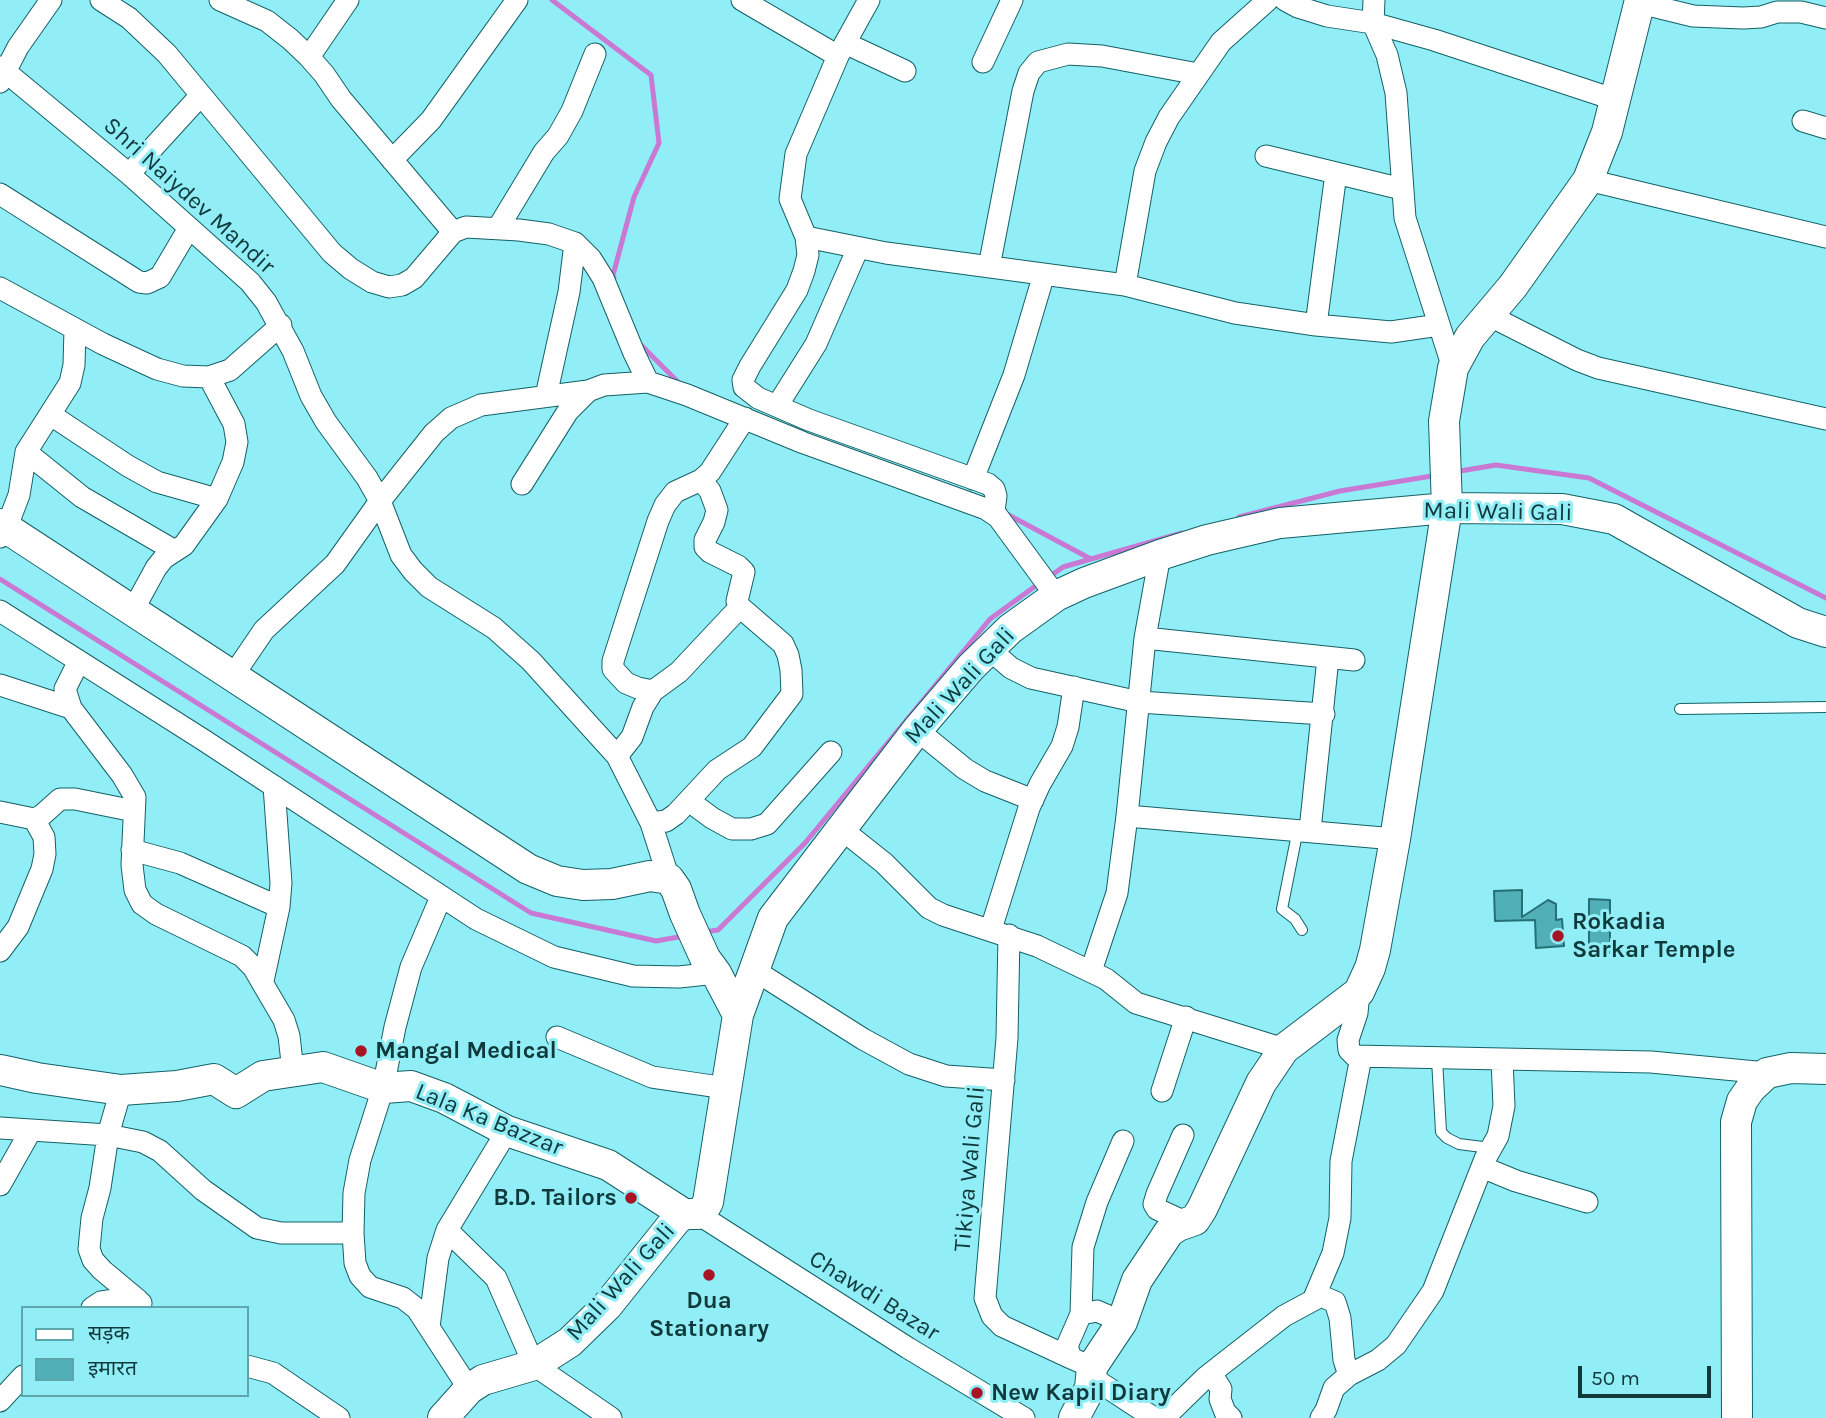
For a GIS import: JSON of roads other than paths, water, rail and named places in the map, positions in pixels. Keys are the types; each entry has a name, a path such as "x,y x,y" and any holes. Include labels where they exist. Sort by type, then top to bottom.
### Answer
{"street":[{"path":"2,74 51,0"},
{"path":"101,0 129,18 167,54 332,253 372,282 389,287 402,285 414,278 453,232 466,227 548,234 575,243 591,259 603,278 648,382"},
{"path":"220,0 267,21 309,57 453,232"},
{"path":"309,57 347,0"},
{"path":"392,160 431,120 517,0"},
{"path":"741,0 841,50 905,71"},
{"path":"869,0 841,50 796,154 790,199 806,237 808,254 797,290 743,380 744,387 750,393 809,420 988,484 994,489 996,508 1052,590"},
{"path":"983,62 1012,0"},
{"path":"1125,285 1145,171 1156,142 1221,42 1268,0"},
{"path":"1284,0 1327,16 1373,23 1434,40 1616,100"},
{"path":"1374,0 1373,23 1387,55 1396,93 1405,218 1453,368"},
{"path":"1826,18 1778,6 1761,17 1693,16 1640,1 1607,132 1588,180 1513,286 1470,337 1453,368 1444,421 1446,494 1395,839 1375,950 1359,992 1357,1013 1348,1040 1349,1049 1355,1056 1651,1062 1767,1073 1791,1068 1826,1069"},
{"path":"498,228 572,111 595,54"},
{"path":"989,267 1023,91 1029,73 1038,62 1068,54 1102,56 1198,74"},
{"name":"Shri Naiydev Mandir","path":"2,74 129,174 250,282 281,326 326,422 367,478 380,501 401,555 429,587 494,628 531,661 617,756 651,823 669,879"},
{"path":"129,174 201,95"},
{"path":"1803,121 1826,128"},
{"path":"1266,156 1402,189"},
{"path":"1316,325 1336,173"},
{"path":"1588,180 1826,237"},
{"path":"0,194 139,282 147,283 160,277 189,228"},
{"path":"806,237 858,248 1125,285 1224,310 1316,325 1391,332 1439,325"},
{"path":"546,396 569,292 575,243"},
{"path":"778,406 816,344 858,248"},
{"path":"973,479 1014,375 1044,274"},
{"path":"0,288 157,369 183,376 209,377 230,370 281,326"},
{"path":"1490,316 1598,368 1826,419"},
{"path":"75,328 74,365 70,383 26,452 19,495 2,530 132,611 528,869 557,881 583,886 612,884 650,876 669,879 711,966 738,1014"},
{"path":"132,611 156,568 194,533 217,499 233,462 237,442 234,424 229,410 209,377"},
{"path":"232,677 264,630 335,564 434,433 451,418 481,405 588,391 604,385 648,382 804,443 986,509 996,508"},
{"path":"522,484 568,411 588,391"},
{"path":"51,415 157,482 217,499"},
{"path":"653,691 626,683 613,669 613,661 665,505 675,492 701,480 716,464 745,418"},
{"path":"804,443 809,420"},
{"path":"26,452 82,497 175,551"},
{"path":"651,823 666,821 689,801 717,770 752,747 792,694 788,655 782,644 774,634 740,607 737,601 744,572 705,547 705,540 717,510 710,491 701,480"},
{"name":"Mali Wali Gali","path":"443,1418 469,1389 483,1380 534,1365 570,1342 607,1306 676,1220 704,1209 708,1202 738,1014 773,918 917,730 971,667 1052,590 1084,583 1207,540 1280,523 1446,494 1562,509 1614,519 1798,623 1826,632"},
{"path":"1091,971 1117,893 1146,638 1160,555"},
{"path":"617,756 632,737 643,707 653,691 679,672 740,607"},
{"path":"0,611 476,919 554,957 632,976 679,977 711,966"},
{"path":"1146,638 1354,660"},
{"path":"989,649 1011,668 1031,678 1139,702 1324,714"},
{"path":"1304,830 1324,714 1328,658"},
{"path":"79,661 65,689 71,708 135,797 132,850 135,890 142,904 156,914 242,956 253,967 284,1020 289,1036 293,1071"},
{"path":"0,685 71,708"},
{"name":"Tikiya Wali Gali","path":"1074,688 1062,746 1033,800 1000,932 1007,1038 985,1298 992,1316 1002,1326 1085,1368 1154,1418"},
{"path":"917,730 965,769 985,781 1033,800"},
{"path":"689,801 732,829 759,827 767,824 831,752"},
{"path":"263,981 279,906 281,883 274,786"},
{"path":"0,812 34,819 60,799 75,799 134,811"},
{"path":"1127,816 1395,839"},
{"path":"0,951 18,928 42,869 44,837 34,819"},
{"path":"840,828 884,863 929,908 943,915 1037,946 1105,979 1136,1003 1284,1049"},
{"path":"132,850 180,863 279,906"},
{"path":"441,897 411,967 383,1088 360,1160 354,1193 353,1233 355,1263 360,1276 370,1287 403,1298 417,1310 469,1389"},
{"path":"754,970 863,1039 909,1064 946,1076 1004,1080"},
{"path":"1085,1368 1122,1322 1137,1280 1160,1243 1169,1232 1195,1220 1202,1209 1261,1083 1284,1049 1359,992"},
{"path":"1162,1091 1186,1017"},
{"path":"557,1037 652,1077 726,1088"},
{"path":"1314,1297 1333,1253 1340,1218 1341,1161 1361,1056"},
{"path":"1321,1418 1335,1388 1349,1375 1378,1360 1396,1345 1433,1291 1486,1158 1498,1136 1504,1106 1502,1060"},
{"name":"Lala Ka Bazzar","path":"0,1070 121,1090 177,1086 214,1079 236,1093 263,1076 323,1067 383,1088 411,1086 444,1098 507,1131 608,1165 691,1214"},
{"path":"1737,1418 1736,1122 1742,1101 1767,1073"},
{"path":"121,1090 108,1135 100,1188 92,1218 89,1249 102,1270 143,1304"},
{"path":"0,1128 108,1135 143,1142 160,1152 203,1190 257,1228 281,1233 353,1233"},
{"path":"0,1185 31,1130"},
{"path":"429,1327 438,1258 447,1230 507,1131"},
{"path":"1184,1135 1154,1204 1157,1209 1187,1223"},
{"path":"1074,1418 1090,1388 1085,1368 1067,1346 1082,1314 1083,1247 1097,1202 1123,1141"},
{"path":"1486,1158 1516,1181 1587,1202"},
{"name":"Chawdi Bazar","path":"691,1214 1024,1418"},
{"path":"447,1230 496,1278 534,1365 611,1418"},
{"path":"1164,1418 1211,1373 1284,1316 1314,1297 1329,1297 1335,1303 1349,1375"},
{"path":"95,1306 101,1302 122,1299 143,1304"},
{"path":"1082,1314 1097,1311 1122,1322"},
{"path":"248,1366 273,1373 339,1418"},
{"path":"1211,1373 1221,1389 1220,1399 1225,1412 1231,1418"},
{"path":"0,1401 21,1378"}],"lane":[{"path":"1680,709 1826,708"},
{"path":"1302,930 1295,919 1282,909 1304,830"},
{"path":"1437,1059 1441,1132 1447,1138 1486,1158"}],"waterway":[{"path":"552,0 651,75 659,143 634,197 614,278"},
{"path":"638,342 681,385"},
{"path":"1454,472 1496,465 1589,478 1826,598"},
{"path":"1239,517 1340,491 1438,475"},
{"path":"1005,513 1089,558"},
{"path":"1049,577 1063,567 1182,533"},
{"path":"0,579 531,913 656,941 684,936"},
{"path":"704,932 718,930 805,843 990,619 1041,582"}],"place":[{"name":"Rokadia Sarkar Temple","path":"1558,936"},
{"name":"Mangal Medical","path":"361,1051"},
{"name":"B.D. Tailors","path":"631,1198"},
{"name":"Dua Stationary","path":"709,1275"},
{"name":"New Kapil Diary","path":"977,1393"}]}
